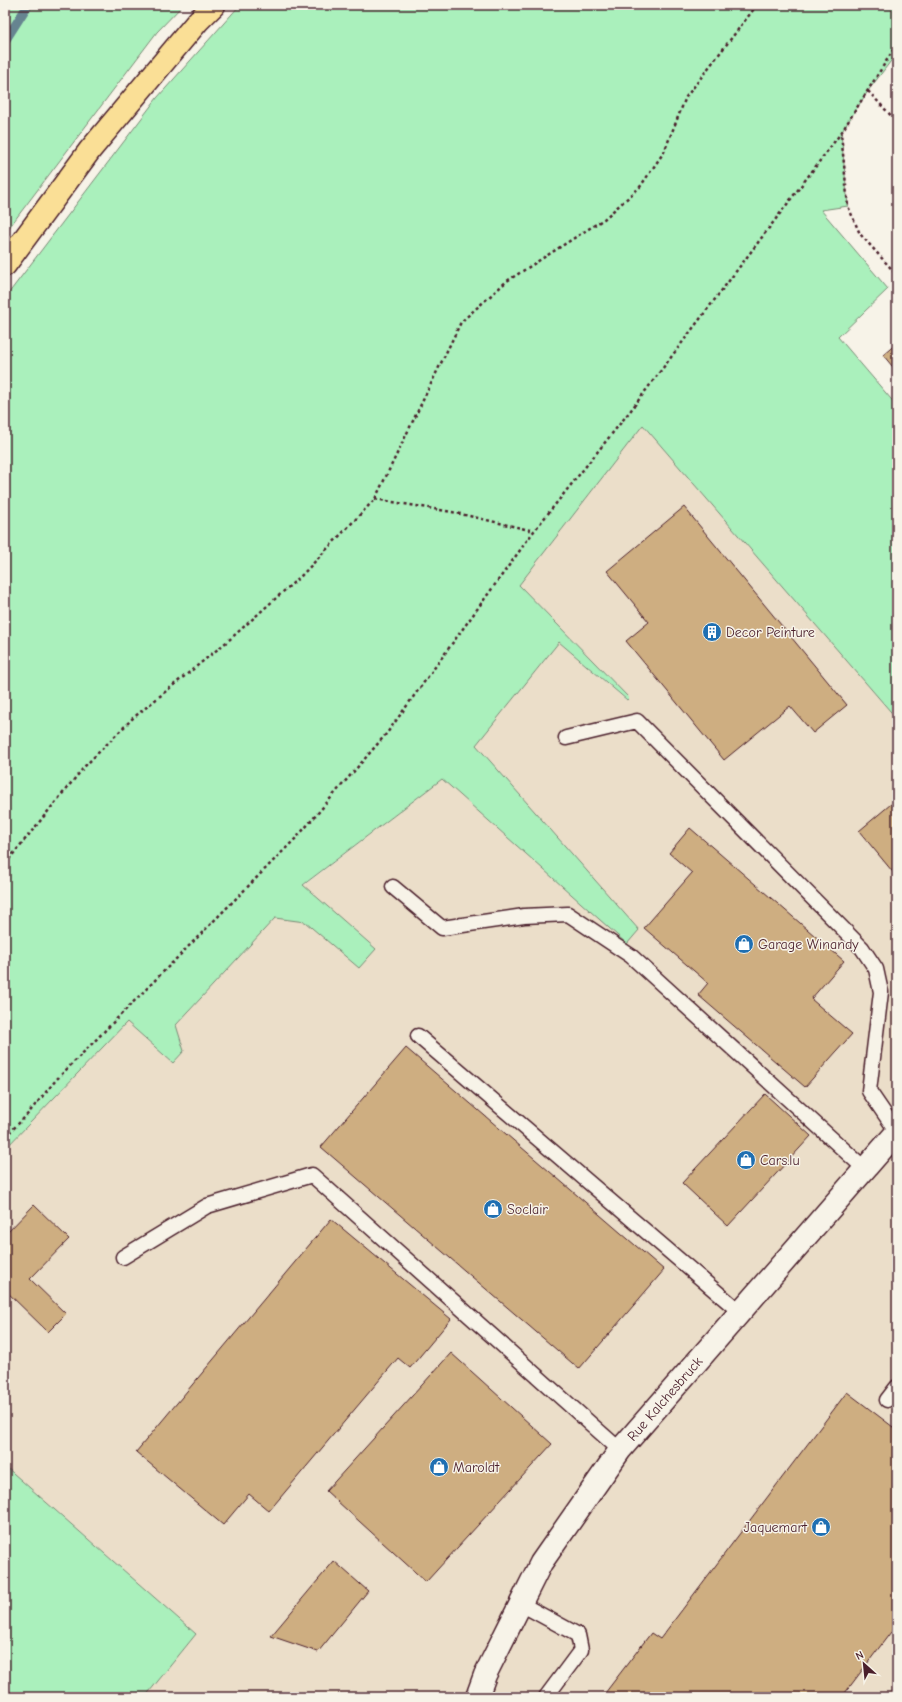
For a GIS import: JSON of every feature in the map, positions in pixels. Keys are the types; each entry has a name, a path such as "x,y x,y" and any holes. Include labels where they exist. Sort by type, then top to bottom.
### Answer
{"main road":[{"path":"5,265 90,150 198,21 214,5"}],"street":[{"name":"Rue Kalchesbruck","path":"477,1697 485,1675 541,1563 620,1450 897,1132"}],"lane":[{"path":"566,738 637,721 862,948 876,969 881,992 869,1091 897,1132"},
{"path":"393,887 442,928 524,916 568,914 631,956 865,1169"},
{"path":"418,1036 740,1312"},
{"path":"123,1257 207,1206 312,1175 620,1450"},
{"path":"887,1400 897,1387"},
{"path":"520,1604 578,1635 581,1650 546,1697"}],"path":[{"path":"5,864 85,766 133,718 228,640 302,575 374,498 461,322 506,281 604,219 640,187 664,152 686,97 757,5"},
{"path":"5,1137 26,1116 56,1080 298,836 386,732 534,531 631,410 841,133 897,44"},
{"path":"868,91 897,122"},
{"path":"841,133 848,206 860,234 897,275"},
{"path":"374,498 452,512 534,531"}],"shaded area":[{"path":"643,425 897,719 897,1697 145,1697 196,1634 5,1466 5,1149 127,1022 173,1063 184,1051 176,1025 275,918 305,921 359,967 376,949 303,886 442,779 627,944 639,930 476,745 559,642 626,700 629,698 519,585"}],"green space":[{"path":"5,5 183,5 157,32 5,233"},
{"path":"240,5 897,5 897,53 868,91 841,133 848,206 821,210 888,289 838,337 897,406 897,719 643,425 519,585 629,698 627,700 559,642 476,745 639,930 627,944 442,779 303,885 376,949 359,968 305,922 275,918 176,1025 184,1051 173,1063 127,1022 5,1149 5,298 157,98"},
{"path":"5,1466 196,1634 145,1697 5,1697"}],"building":[{"path":"897,343 897,372 883,355"},
{"name":"Decor Peinture","path":"684,507 847,705 813,733 790,706 724,760 626,641 649,622 607,571"},
{"path":"897,799 897,877 859,831"},
{"name":"Garage Winandy","path":"690,828 844,961 811,999 852,1034 805,1087 698,995 708,983 644,928 692,873 669,853"},
{"name":"Soclair","path":"406,1048 664,1270 579,1369 321,1147"},
{"name":"Cars.lu","path":"765,1094 811,1136 728,1226 682,1183"},
{"path":"34,1205 69,1239 30,1279 66,1314 48,1332 5,1290 5,1235"},
{"path":"331,1219 451,1319 410,1368 398,1358 269,1511 249,1494 223,1525 136,1452"},
{"path":"451,1353 552,1444 426,1582 326,1491"},
{"name":"Jaquemart","path":"847,1392 897,1430 897,1624 842,1697 602,1697 651,1633 660,1639"},
{"path":"334,1561 368,1591 318,1652 271,1636"}],"waterway":[{"path":"5,41 28,5"}],"place":[{"name":"Decor Peinture","path":"712,632"},
{"name":"Garage Winandy","path":"744,944"},
{"name":"Cars.lu","path":"746,1160"},
{"name":"Soclair","path":"493,1209"},
{"name":"Maroldt","path":"439,1467"},
{"name":"Jaquemart","path":"821,1527"}]}
